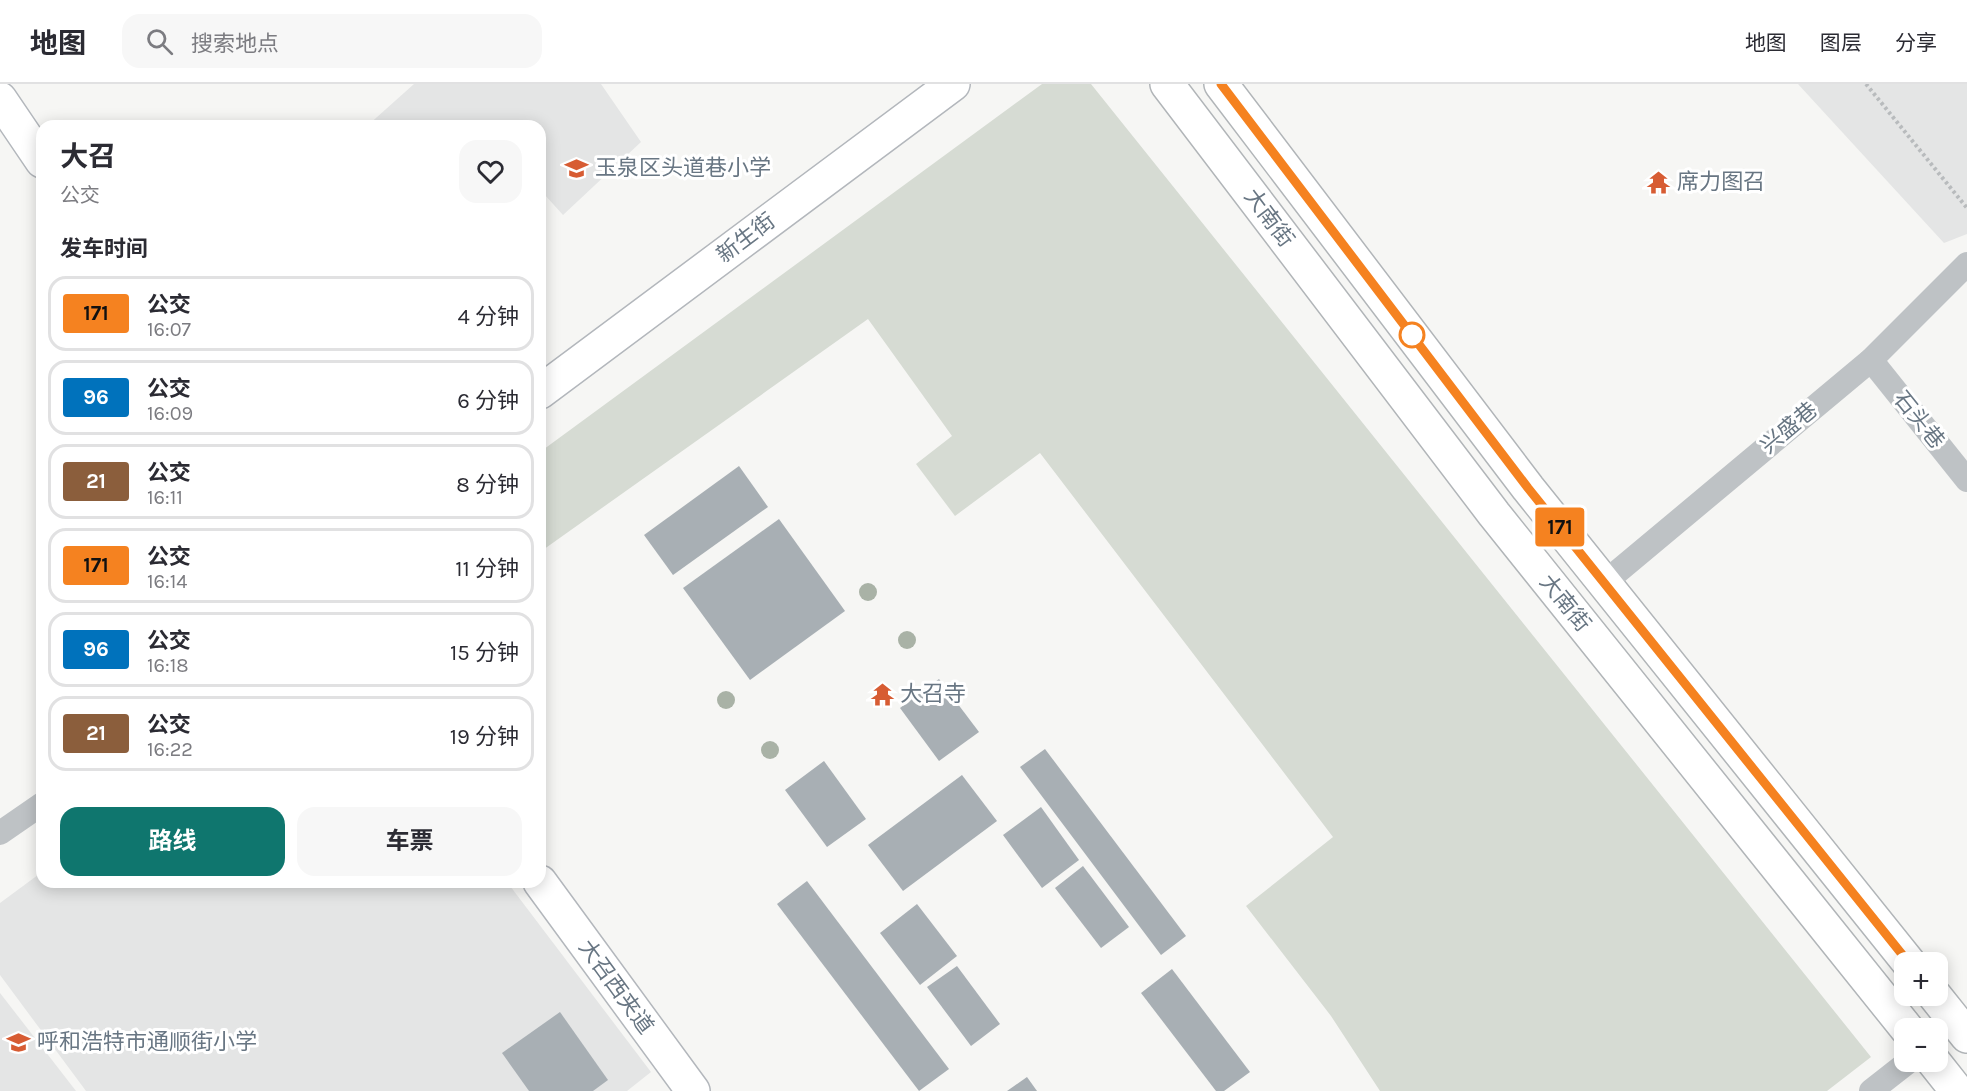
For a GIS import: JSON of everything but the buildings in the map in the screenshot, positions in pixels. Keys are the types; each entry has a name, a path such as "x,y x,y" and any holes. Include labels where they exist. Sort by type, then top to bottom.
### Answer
{"main road":[{"name":"新生街","path":"546,388 953,84"},
{"name":"大南街","path":"1167,84 1494,514 1898,1018"},
{"name":"大南街","path":"1221,84 1528,488 1900,952"},
{"path":"0,99 36,152"},
{"name":"大召西夹道","path":"544,888 693,1091"},
{"path":"1943,1006 1967,1036"},
{"path":"1942,1072 1957,1091"}],"street":[{"name":"兴盛巷","path":"1604,582 1871,360 1967,264"},
{"name":"石头巷","path":"1871,360 1967,480"},
{"path":"0,833 36,808"},
{"path":"1871,1091 1895,1072"}],"path":[{"path":"1866,84 1967,208"}],"shaded area":[{"name":"玉泉区头道巷小学","path":"414,84 601,84 641,142 563,215 546,196 546,120 374,120"},
{"path":"1042,84 1091,84 1871,1057 1827,1091 1380,1091 1331,1016 1246,906 1333,837 1040,453 955,516 916,464 952,436 868,319 546,548 546,448"},
{"path":"1798,84 1967,84 1967,234 1944,243"},
{"path":"36,876 36,888 512,888 651,1072 627,1091 86,1091 0,975 0,903"},
{"name":"呼和浩特市通顺街小学","path":"0,993 76,1091 0,1091"}],"bus line":[{"name":"171","path":"1221,84 1528,488 1900,952"}],"place":[{"name":"玉泉区头道巷小学","path":"577,168"},
{"name":"席力图召","path":"1659,182"},
{"name":"大召寺","path":"882,694"},
{"name":"呼和浩特市通顺街小学","path":"19,1042"}]}
